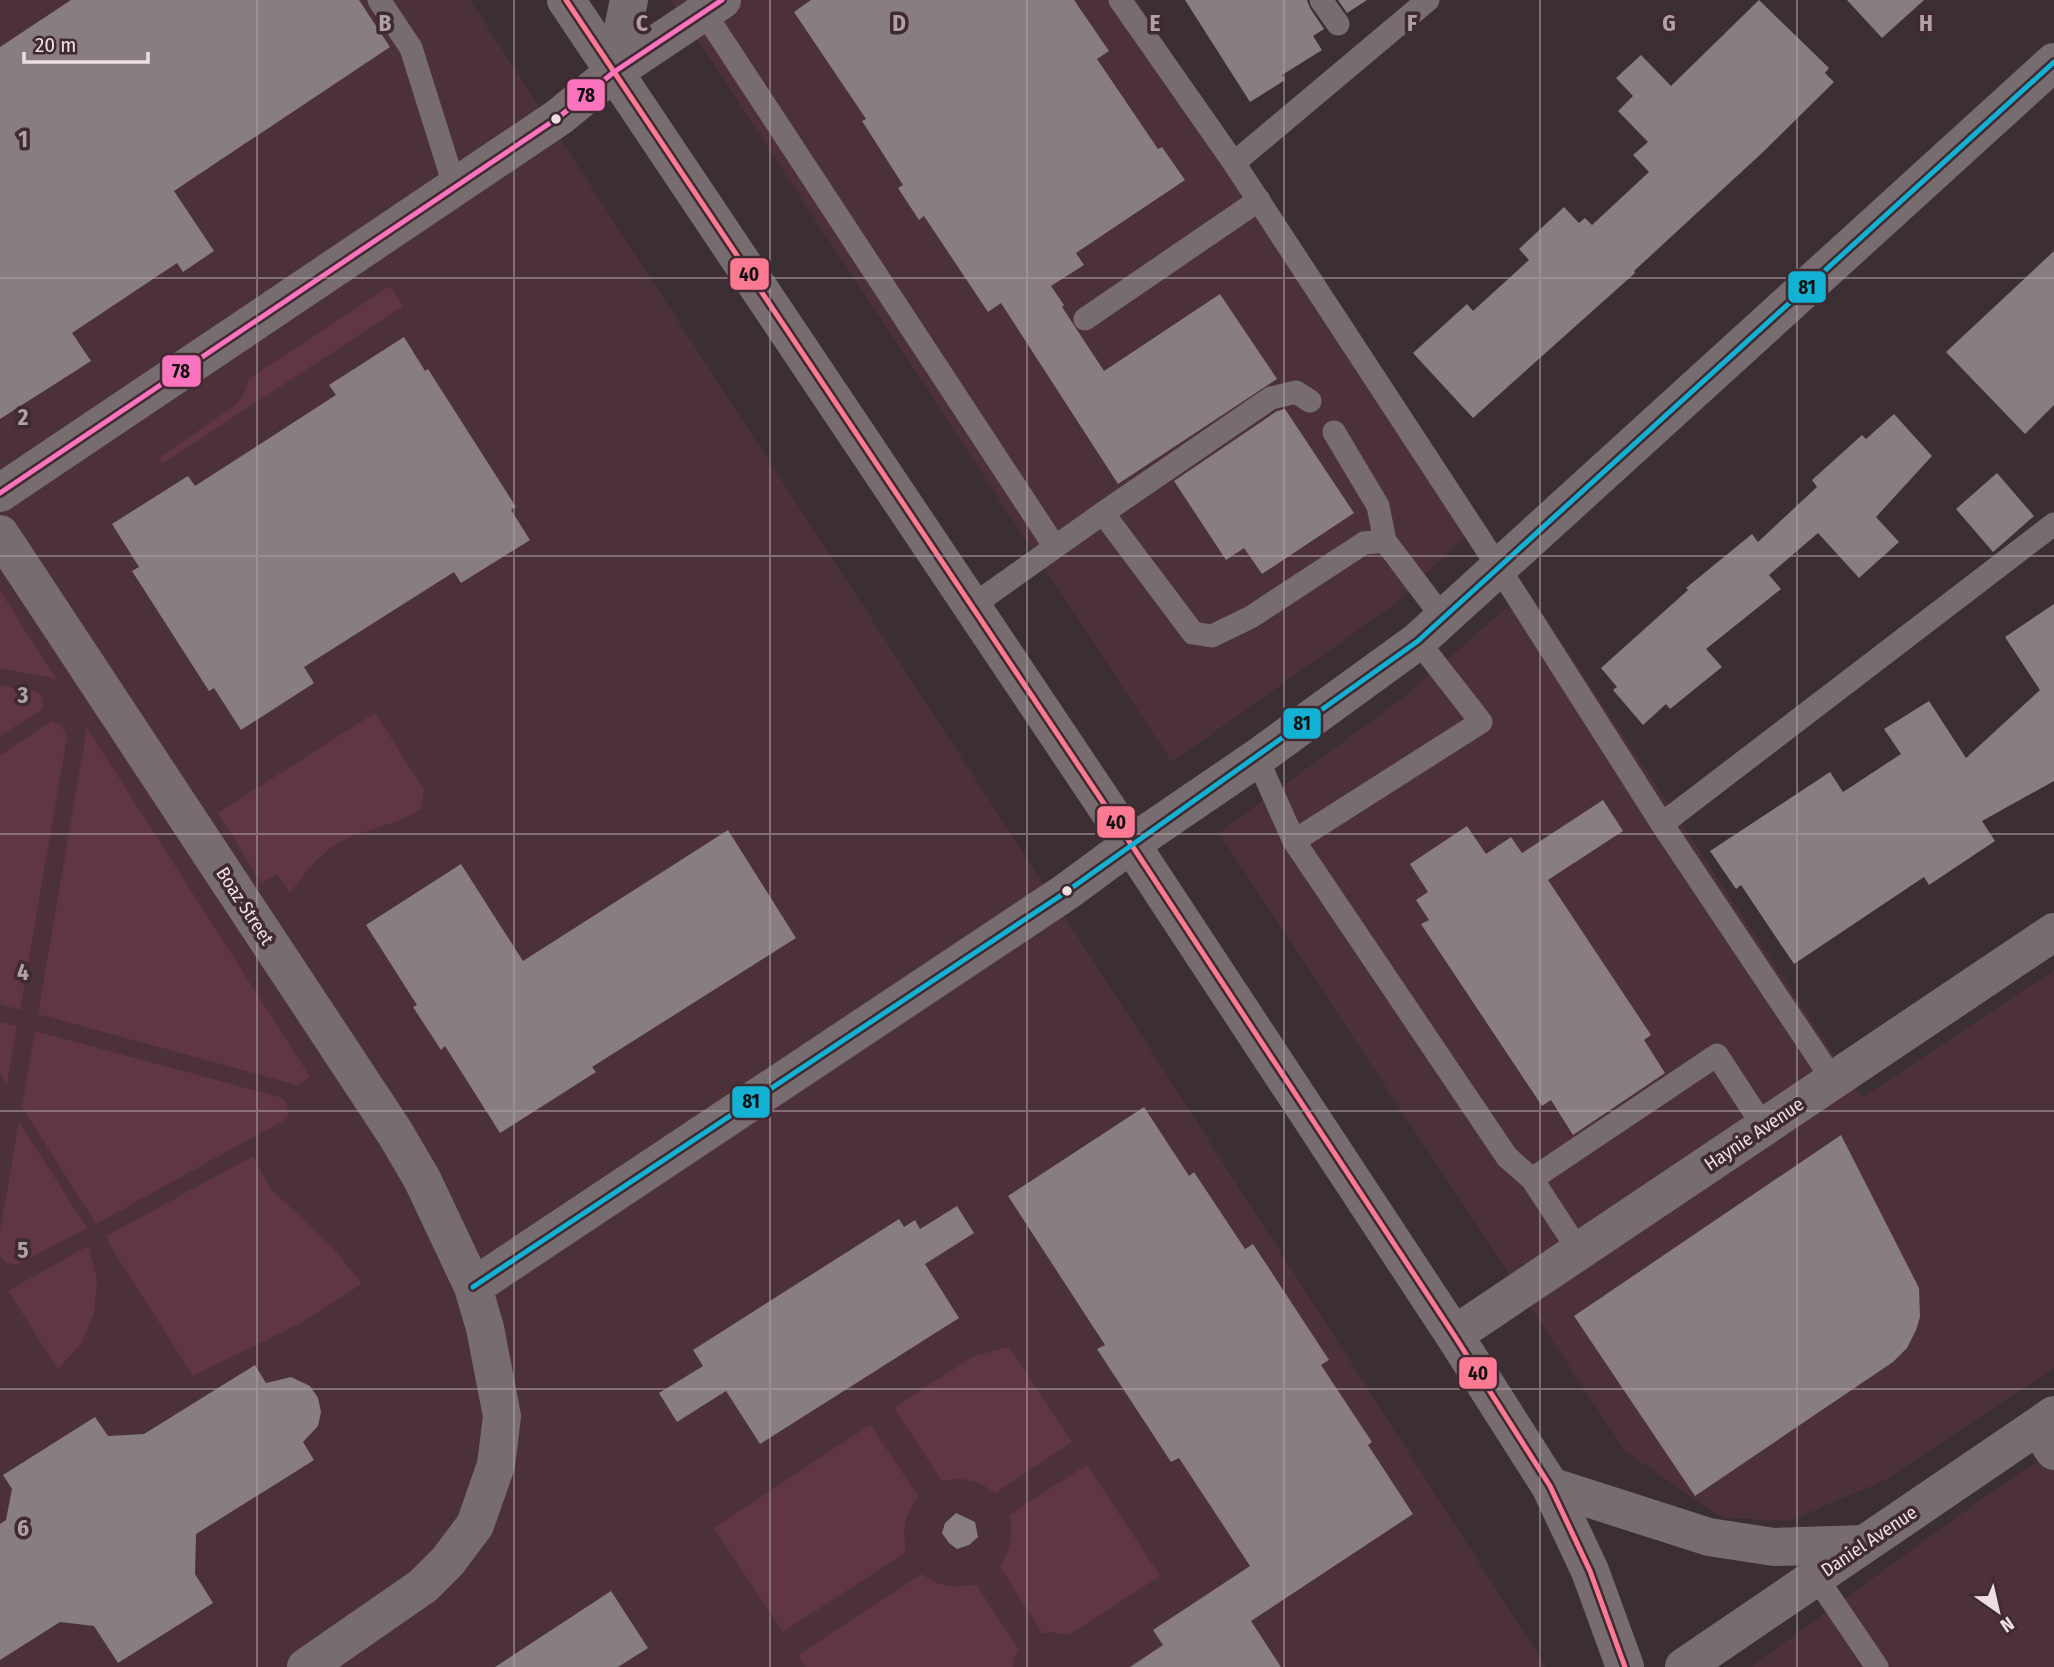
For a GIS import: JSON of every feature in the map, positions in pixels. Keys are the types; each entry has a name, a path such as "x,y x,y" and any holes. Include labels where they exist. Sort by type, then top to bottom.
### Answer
{"street":[{"path":"566,0 1131,844 1454,1335 1550,1486 1590,1571 1625,1667"},
{"path":"614,72 629,0"},
{"path":"0,493 559,117 614,72 707,4"},
{"path":"474,1287 1066,892 1431,630 2054,62"},
{"name":"Boaz Street","path":"0,534 395,1133 428,1190 474,1287 502,1416 496,1465 475,1525 448,1561 423,1586 306,1667"},
{"name":"Haynie Avenue","path":"1454,1335 2054,932"},
{"name":"Daniel Avenue","path":"1684,1667 1864,1544 2048,1431"},
{"path":"1550,1486 1709,1537 1774,1547 1864,1544"}],"lane":[{"path":"379,0 411,48 455,188"},
{"path":"1120,0 1259,200 1662,824 1833,1080"},
{"path":"1321,0 1338,24"},
{"path":"1234,163 1428,0"},
{"path":"707,4 1055,547"},
{"path":"1085,319 1259,200"},
{"path":"972,606 1271,398 1296,392 1310,401"},
{"path":"1294,841 1481,722 1385,541 1378,506 1334,432"},
{"path":"1103,513 1193,633 1212,636 1251,617 1364,543 1385,541"},
{"path":"1662,824 2054,524"},
{"path":"1256,758 1294,841 1507,1157 1532,1179 1579,1251"},
{"path":"1532,1179 1717,1055 1764,1126"},
{"path":"1816,1577 1877,1667"}],"shaded area":[{"path":"0,0 470,0 1131,1019 1546,1667 0,1667"},
{"path":"671,0 1136,0 1481,521 1395,604 1172,762"},
{"path":"390,286 403,306 162,464 159,458 237,404 249,379"},
{"path":"1527,590 1862,1098 2054,970 2054,1368 1887,1479 1790,1521 1723,1518 1625,1451 1219,833 1404,697"},
{"path":"0,591 56,679 0,668"},
{"path":"0,685 37,692 44,708 0,736"},
{"path":"375,713 424,790 421,809 395,822 350,837 332,847 316,861 290,893 277,874 262,883 218,813"},
{"path":"52,721 61,725 67,737 20,1010 0,1004 0,755"},
{"path":"87,728 310,1077 297,1085 38,1014"},
{"path":"0,1022 17,1026 7,1084 0,1073"},
{"path":"35,1031 279,1097 286,1102 289,1115 96,1224 22,1107"},
{"path":"19,1122 87,1228 17,1265 6,1263 0,1256 0,1232"},
{"path":"253,1156 270,1188 333,1248 362,1284 297,1325 193,1376 108,1242 108,1235"},
{"path":"88,1246 97,1279 94,1313 81,1344 58,1369 8,1291"},
{"path":"1009,1347 1072,1442 995,1493 970,1480 942,1481 894,1408 974,1356"},
{"path":"870,1425 918,1496 906,1522 906,1552 783,1632 714,1528"},
{"path":"2054,1450 2054,1667 1751,1667 1979,1501"},
{"path":"1087,1465 1160,1576 1069,1635 1052,1632 1043,1634 1000,1567 1010,1542 1009,1515"},
{"path":"922,1574 947,1586 976,1584 1019,1650 1014,1657 1013,1667 806,1667 798,1655"}],"building":[{"path":"71,0 359,0 390,47 174,191 214,251 183,272 177,263 72,333 91,361 0,419 0,47"},
{"path":"811,0 1074,0 1109,51 1097,59 1158,149 1162,147 1185,180 1076,253 1084,265 1051,286 1064,305 1062,307 1104,371 1220,294 1277,379 1118,484 1001,303 988,312 924,216 919,220 898,188 903,185 862,121 866,119 794,12"},
{"path":"1185,0 1307,0 1324,29 1313,36 1322,50 1282,75 1285,80 1250,102"},
{"path":"1338,0 1367,0 1347,13"},
{"path":"1759,0 1829,68 1825,73 1834,82 1762,153 1634,271 1635,273 1473,418 1413,353 1467,304 1473,311 1529,260 1519,249 1564,207 1579,223 1585,218 1592,225 1649,172 1633,155 1648,142 1618,111 1633,96 1616,78 1641,55 1671,86"},
{"path":"1847,0 1924,0 1882,38"},
{"path":"2054,251 2054,405 2025,434 1946,352"},
{"path":"404,337 425,371 428,369 516,507 511,510 530,540 461,583 454,572 304,667 314,683 241,730 214,688 209,691 132,571 139,567 112,524 188,476 195,486 336,395 329,385"},
{"path":"1285,409 1354,513 1262,574 1244,548 1226,560 1174,481 1277,411"},
{"path":"1894,414 1932,456 1876,517 1899,542 1859,578 1818,533 1769,575 1781,589 1706,649 1722,667 1670,709 1666,704 1643,725 1613,690 1617,687 1601,668 1688,590 1686,588 1752,534 1758,542 1817,487 1812,480 1862,435 1866,439"},
{"path":"1997,473 2034,516 1993,552 1956,509"},
{"path":"2054,604 2054,781 1982,821 1995,841 1929,885 1924,877 1794,964 1741,885 1736,889 1710,851 1830,772 1843,792 1901,754 1884,729 1929,701 1966,758 2040,690 2005,637"},
{"path":"1603,800 1623,831 1548,880 1651,1035 1644,1040 1665,1073 1573,1135 1551,1100 1542,1106 1421,924 1429,920 1416,900 1428,892 1410,864 1467,826 1486,854 1511,837 1522,853"},
{"path":"728,830 796,938 592,1067 596,1072 500,1133 445,1046 441,1050 413,1007 417,1005 366,925 461,864 523,961"},
{"path":"1144,1107 1189,1176 1194,1172 1245,1249 1253,1244 1329,1360 1321,1365 1372,1442 1368,1445 1413,1514 1251,1621 1281,1667 1130,1667 1163,1645 1153,1630 1250,1566 1179,1458 1171,1462 1097,1349 1105,1345 1008,1196"},
{"path":"1841,1135 1919,1288 1920,1317 1916,1330 1907,1348 1893,1362 1695,1496 1574,1316"},
{"path":"957,1206 974,1233 925,1264 959,1318 760,1444 726,1391 677,1422 659,1393 703,1366 693,1350 899,1219 904,1227 915,1220 920,1229"},
{"path":"255,1365 266,1383 291,1377 310,1386 318,1398 321,1412 318,1426 303,1442 314,1460 196,1534 195,1574 213,1603 118,1663 94,1626 60,1622 0,1660 0,1524 6,1520 12,1489 3,1475 95,1417 108,1436 144,1434"},
{"path":"956,1513 975,1522 978,1537 969,1545 957,1549 942,1533 945,1523"},
{"path":"611,1591 648,1648 618,1667 495,1667"}],"transit line":[{"name":"40","path":"566,0 1131,844 1454,1335 1550,1486 1590,1571 1625,1667"},
{"name":"78","path":"0,493 559,117 614,72 722,0"},
{"name":"81","path":"473,1287 1066,892 1418,641 2054,62"}]}
